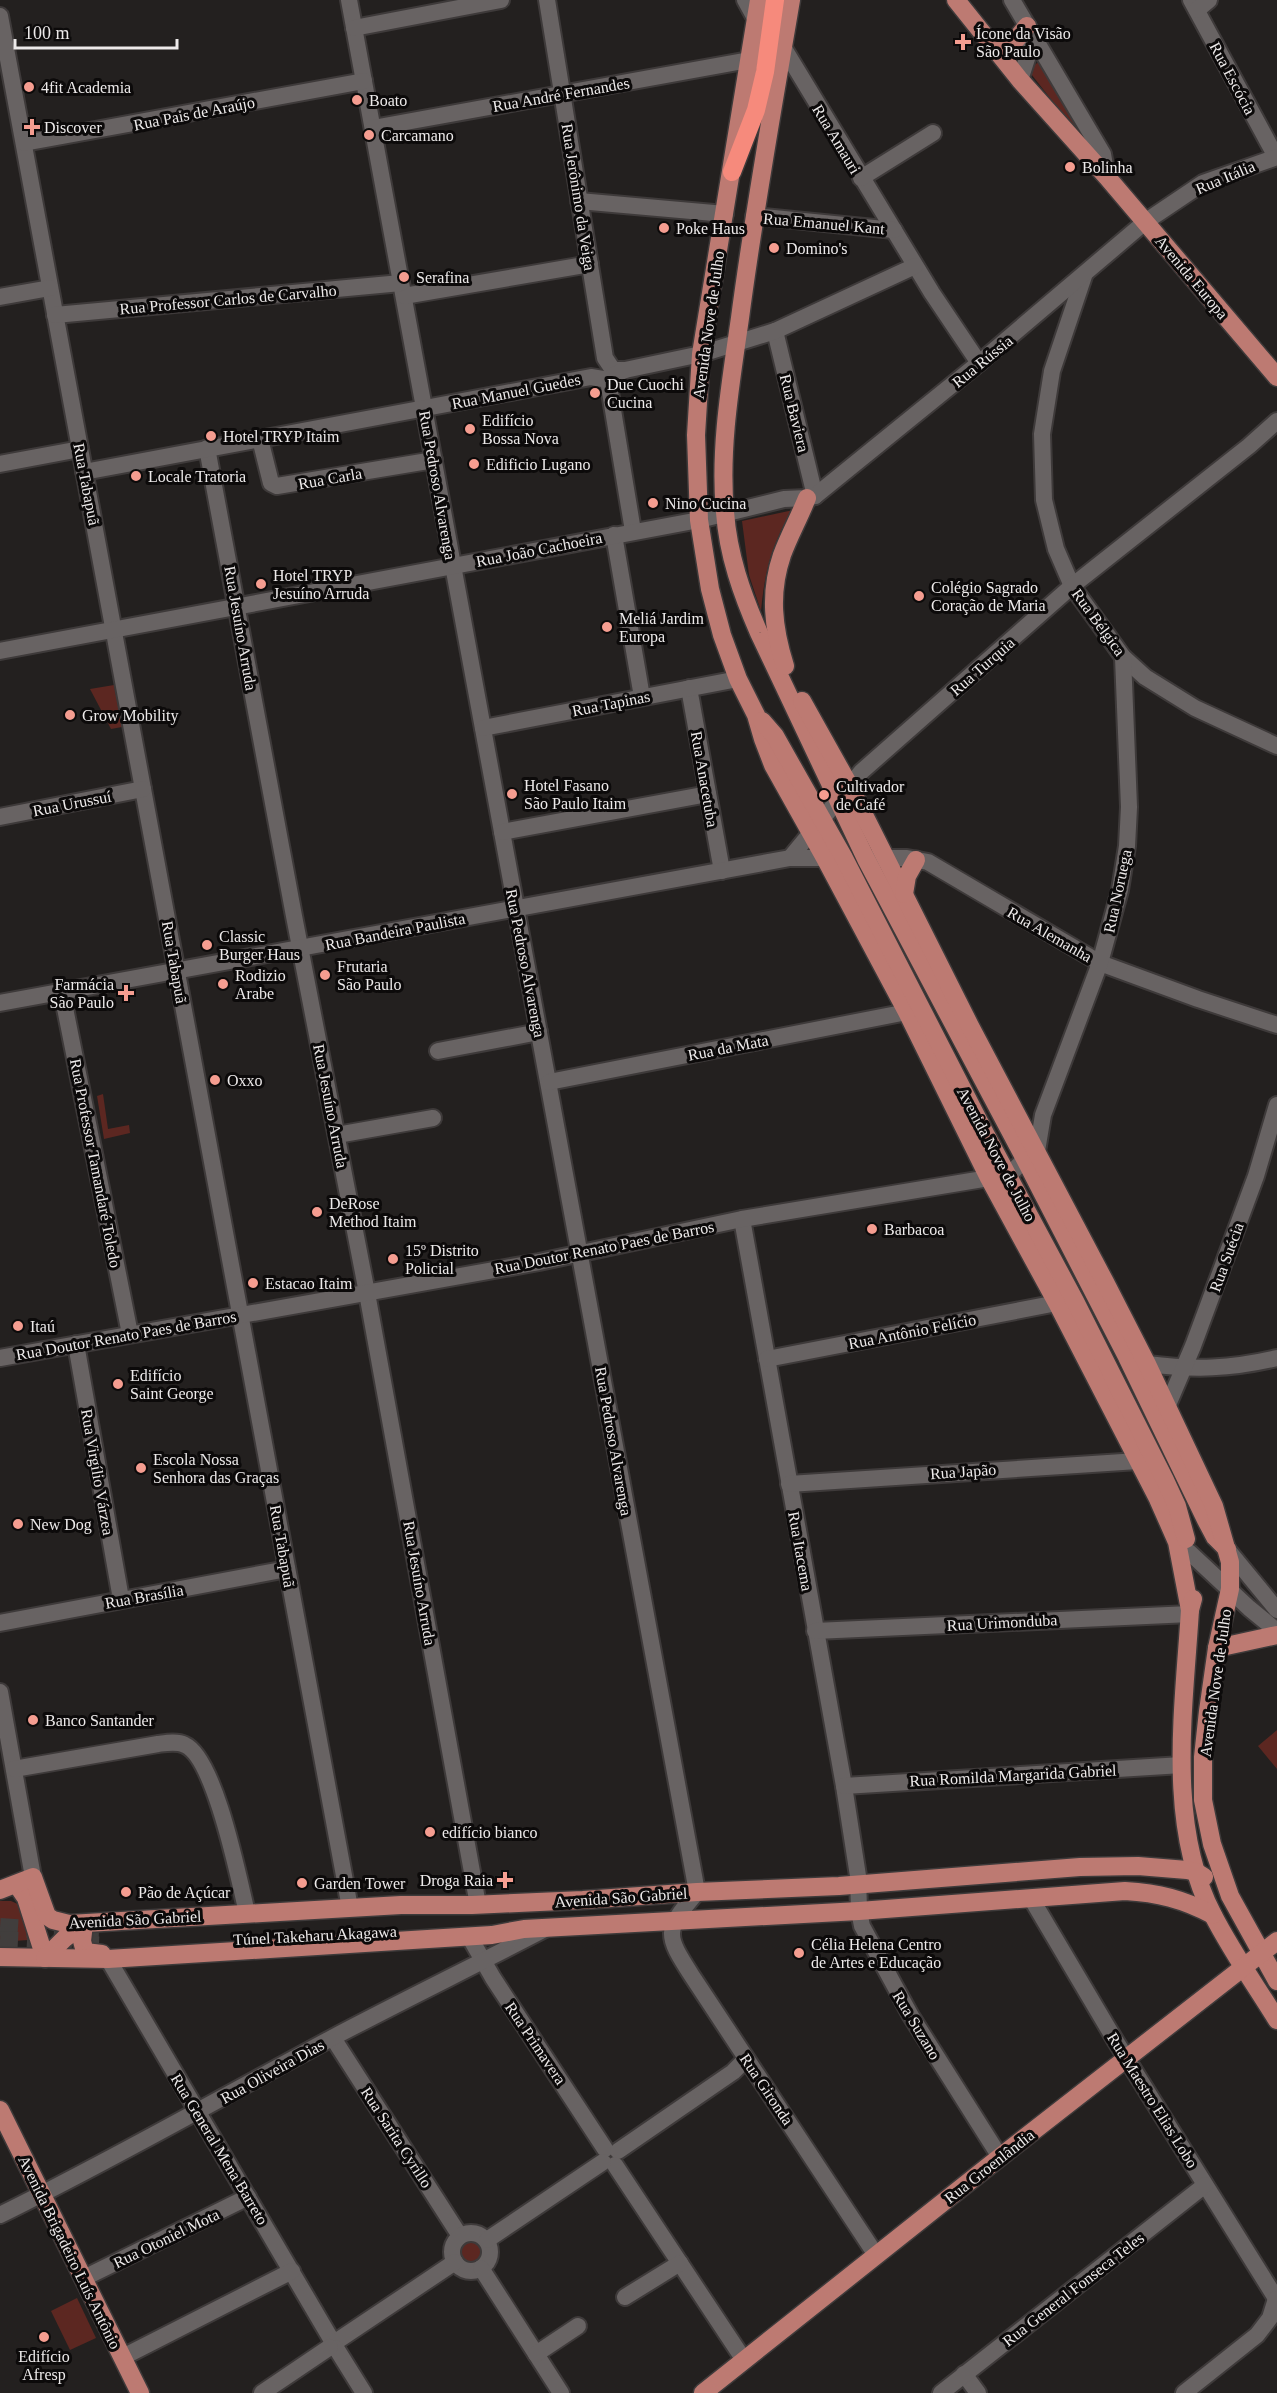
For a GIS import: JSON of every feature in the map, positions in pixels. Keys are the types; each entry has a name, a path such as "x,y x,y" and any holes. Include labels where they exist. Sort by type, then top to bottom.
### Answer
{"highway":[{"path":"732,172 756,110 765,72 775,0"}],"main road":[{"name":"Avenida Nove de Julho","path":"759,0 701,354 696,435 699,520 710,589 722,635 738,679 756,715 773,765 817,826 844,858 1057,1303 1177,1542 1190,1612"},
{"name":"Avenida Nove de Julho","path":"790,0 754,216 736,343 723,475 731,555 743,597 843,792 904,894 1024,1128 1031,1155 1127,1357 1206,1520 1215,1537 1227,1549"},
{"name":"Avenida Europa","path":"956,0 1020,80 1107,177 1277,377"},
{"path":"996,50 1010,47 1031,32"},
{"path":"788,687 776,636 773,596 783,553 811,497"},
{"name":"Avenida Nove de Julho","path":"843,792 866,859 1147,1364 1214,1506 1230,1562 1230,1589 1217,1648 1203,1757 1203,1800 1212,1844 1230,1896 1277,1982"},
{"name":"Avenida Nove de Julho","path":"817,826 825,858 998,1176 1075,1301 1177,1506 1190,1552 1193,1588 1182,1765 1188,1830 1196,1872 1213,1915 1277,2020"},
{"path":"904,894 907,876 916,860"},
{"path":"1217,1648 1277,1633"},
{"path":"1168,1869 1178,1854 1188,1830"},
{"name":"Avenida São Gabriel","path":"17,1884 47,1916 60,1923 425,1904 475,1905 583,1900 859,1884 1080,1867 1138,1866 1196,1872 1230,1896"},
{"path":"17,1884 26,1898 45,1958 84,1923"},
{"name":"Avenida São Gabriel","path":"0,1958 45,1958 107,1945 469,1936 524,1929 675,1919 859,1911 1125,1891 1150,1892 1182,1900 1213,1915"},
{"name":"Túnel Takeharu Akagawa","path":"107,1945 443,1912 475,1905"},
{"path":"84,1923 82,1941 85,1952 102,1954 107,1945"},
{"name":"Túnel Takeharu Akagawa","path":"107,1945 443,1929 524,1929"},
{"name":"Rua Groenlândia","path":"702,2393 1277,1941"},
{"name":"Avenida Brigadeiro Luís Antônio","path":"0,2110 140,2393"}],"street":[{"name":"Rua Pedroso Alvarenga","path":"349,0 697,1892"},
{"path":"354,28 501,0"},
{"name":"Rua Jerônimo da Veiga","path":"547,0 579,201 610,371 633,531"},
{"path":"745,0 756,20"},
{"path":"1012,0 1103,154 1107,177"},
{"name":"Rua Escócia","path":"1199,3 1276,157"},
{"name":"Rua Tabapuã","path":"0,16 350,1908"},
{"path":"1020,80 1031,32"},
{"name":"Rua Amauri","path":"783,47 915,266 979,363"},
{"name":"Rua André Fernandes","path":"373,128 750,60"},
{"name":"Rua Pais de Araújo","path":"24,143 364,81"},
{"path":"861,178 933,133"},
{"name":"Rua Itália","path":"1145,222 1203,183 1276,157"},
{"path":"579,201 725,214"},
{"name":"Rua Emanuel Kant","path":"754,216 894,230"},
{"name":"Rua Rússia","path":"811,497 979,363 1145,222"},
{"name":"Rua Professor Carlos de Carvalho","path":"55,315 402,290 590,264"},
{"name":"Rua Manuel Guedes","path":"84,472 591,377 610,371 701,354 775,331 915,266"},
{"name":"Rua Bélgica","path":"1084,275 1052,371 1042,434 1044,500 1056,549 1072,586 1123,657 1145,677 1195,708 1277,746"},
{"path":"0,297 50,288"},
{"name":"Rua Baviera","path":"775,331 811,497"},
{"name":"Rua Turquia","path":"817,826 843,792 1072,586 1270,437 1277,421"},
{"name":"Rua Carla","path":"260,439 268,476 271,483 277,486 434,460"},
{"name":"Rua Jesuíno Arruda","path":"207,448 300,949 367,1293 475,1905"},
{"path":"0,464 80,449"},
{"name":"Rua João Cachoeira","path":"0,651 699,520 725,512 784,500 811,497"},
{"path":"614,535 642,697"},
{"name":"Rua Noruega","path":"1031,1155 1043,1115 1100,963 1120,890 1127,837 1129,786 1123,657"},
{"name":"Rua Tapinas","path":"483,728 738,679"},
{"name":"Rua Anacetuba","path":"688,688 722,871"},
{"name":"Rua Urussuí","path":"0,817 143,789"},
{"path":"502,832 708,794"},
{"path":"790,858 817,826"},
{"name":"Rua Bandeira Paulista","path":"0,1004 790,858 825,858"},
{"name":"Rua Alemanha","path":"825,858 884,858 928,862 941,867 1100,963 1277,1025"},
{"name":"Rua Professor Tamandaré Toledo","path":"62,993 130,1334"},
{"name":"Rua da Mata","path":"549,1083 907,1012"},
{"path":"438,1051 539,1032"},
{"name":"Rua Suécia","path":"1167,1407 1184,1369 1256,1176 1277,1105"},
{"path":"1024,1128 1043,1115"},
{"path":"337,1135 433,1118"},
{"name":"Rua Doutor Renato Paes de Barros","path":"0,1358 367,1293 580,1253 742,1219 998,1176 1014,1170 1031,1155"},
{"name":"Rua Itacema","path":"742,1219 844,1786 859,1884"},
{"name":"Rua Antônio Felício","path":"767,1359 1057,1303"},
{"name":"Rua Virgílio Várzea","path":"76,1344 121,1599"},
{"path":"1147,1364 1184,1369 1221,1369 1277,1358"},
{"name":"Rua Japão","path":"789,1484 1138,1461"},
{"path":"1227,1549 1241,1563 1277,1610"},
{"path":"1190,1552 1277,1633"},
{"name":"Rua Brasília","path":"0,1623 287,1569"},
{"name":"Rua Urimonduba","path":"815,1631 1190,1612"},
{"path":"0,1692 14,1769 17,1884"},
{"path":"14,1769 158,1744 186,1745 201,1761 226,1828 247,1913"},
{"name":"Rua Romilda Margarida Gabriel","path":"844,1786 1182,1765"},
{"name":"Rua Suzano","path":"859,1884 859,1911 864,1932 916,2024 1000,2157"},
{"path":"675,1919 697,1892"},
{"name":"Rua Maestro Elias Lobo","path":"1031,1898 1126,2058 1277,2300"},
{"name":"Rua Gironda","path":"675,1919 670,1934 676,1948 746,2059 876,2255"},
{"name":"Rua Oliveira Dias","path":"0,2215 333,2038 545,1929"},
{"name":"Rua Primavera","path":"469,1936 483,1962 744,2360"},
{"name":"Rua General Mena Barreto","path":"107,1945 197,2112 364,2393"},
{"name":"Rua Sarita Cyrillo","path":"333,2038 460,2236"},
{"path":"487,2240 717,2084 746,2059"},
{"name":"Rua General Fonseca Teles","path":"941,2393 1205,2185"},
{"name":"Rua Otoniel Mota","path":"84,2278 248,2197"},
{"path":"474,2232 487,2240 490,2256 482,2268 472,2271 465,2270 455,2262 452,2248 460,2236 474,2232"},
{"path":"262,2393 455,2262"},
{"path":"625,2297 680,2263"},
{"path":"482,2268 561,2393"},
{"path":"123,2357 292,2271"},
{"path":"1189,2391 1257,2335 1270,2318 1277,2300"},
{"path":"536,2354 578,2326"},
{"path":"964,2374 978,2393"}],"shaded area":[{"path":"1041,60 1088,142 1086,144 1028,70"},
{"path":"798,509 790,520 786,521 772,554 761,611 749,575 742,521"},
{"path":"114,685 122,727 111,729 90,689"},
{"path":"103,1094 108,1129 129,1125 130,1133 104,1139 97,1096"},
{"path":"1277,1730 1277,1769 1258,1746"},
{"path":"0,1901 11,1901 20,1905 28,1940 0,1942"},
{"path":"471,2239 480,2243 484,2252 480,2261 471,2265 462,2261 458,2252 462,2243"},
{"path":"77,2298 96,2338 70,2350 51,2311"}],"tunnel":[{"path":"0,1927 107,1931"},
{"path":"0,1940 107,1946"}],"place":[{"name":"Ícone da Visão São Paulo","path":"963,42"},
{"name":"4fit Academia","path":"29,87"},
{"name":"Boato","path":"357,100"},
{"name":"Discover","path":"32,127"},
{"name":"Carcamano","path":"369,135"},
{"name":"Bolinha","path":"1070,167"},
{"name":"Poke Haus","path":"664,228"},
{"name":"Domino's","path":"774,248"},
{"name":"Serafina","path":"404,277"},
{"name":"Due Cuochi Cucina","path":"595,393"},
{"name":"Edifício Bossa Nova","path":"470,429"},
{"name":"Hotel TRYP Itaim","path":"211,436"},
{"name":"Edificio Lugano","path":"474,464"},
{"name":"Locale Tratoria","path":"136,476"},
{"name":"Nino Cucina","path":"653,503"},
{"name":"Hotel TRYP Jesuíno Arruda","path":"261,584"},
{"name":"Colégio Sagrado Coração de Maria","path":"919,596"},
{"name":"Meliá Jardim Europa","path":"607,627"},
{"name":"Grow Mobility","path":"70,715"},
{"name":"Hotel Fasano São Paulo Itaim","path":"512,794"},
{"name":"Cultivador de Café","path":"824,795"},
{"name":"Classic Burger Haus","path":"207,945"},
{"name":"Frutaria São Paulo","path":"325,975"},
{"name":"Rodizio Arabe","path":"223,984"},
{"name":"Farmácia São Paulo","path":"126,993"},
{"name":"Oxxo","path":"215,1080"},
{"name":"DeRose Method Itaim","path":"317,1212"},
{"name":"Barbacoa","path":"872,1229"},
{"name":"15º Distrito Policial","path":"393,1259"},
{"name":"Estacao Itaim","path":"253,1283"},
{"name":"Itaú","path":"18,1326"},
{"name":"Edifício Saint George","path":"118,1384"},
{"name":"Escola Nossa Senhora das Graças","path":"141,1468"},
{"name":"New Dog","path":"18,1524"},
{"name":"Banco Santander","path":"33,1720"},
{"name":"edifício bianco","path":"430,1832"},
{"name":"Droga Raia","path":"505,1880"},
{"name":"Garden Tower","path":"302,1883"},
{"name":"Pão de Açúcar","path":"126,1892"},
{"name":"Célia Helena Centro de Artes e Educação","path":"799,1953"},
{"name":"Edifício Afresp","path":"44,2337"}]}
